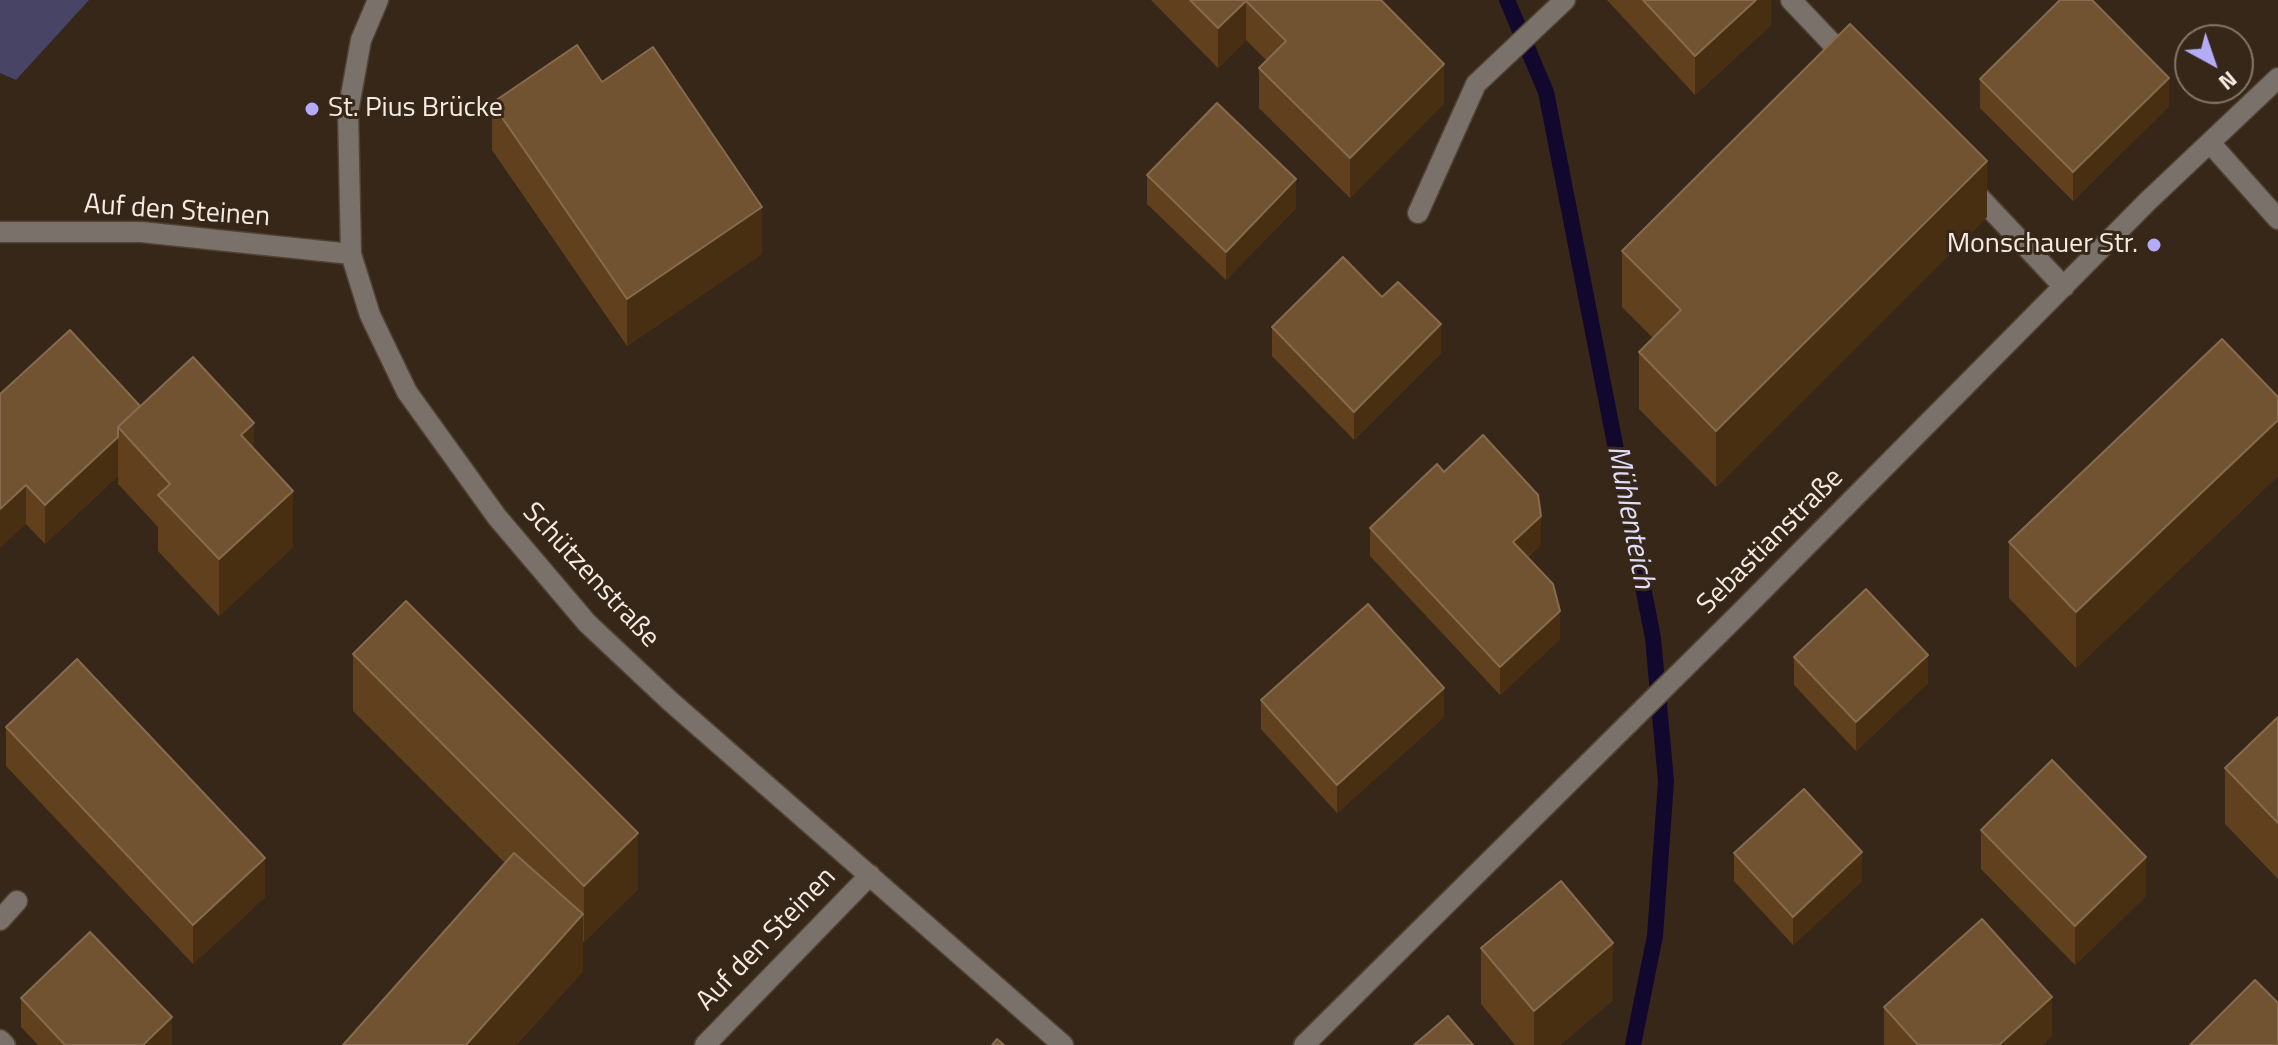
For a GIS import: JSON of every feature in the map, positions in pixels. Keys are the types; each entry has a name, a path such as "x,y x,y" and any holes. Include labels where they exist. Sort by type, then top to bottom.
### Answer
{"street":[{"name":"Schützenstraße","path":"378,0 361,40 348,112 351,254 370,315 407,392 497,517 587,623 670,701 1063,1045"},
{"path":"1418,213 1476,84 1565,0"},
{"path":"1791,0 1865,77"},
{"name":"Sebastianstraße","path":"1304,1045 1675,678 2148,201 2278,78"},
{"path":"2211,144 2278,219"},
{"path":"1949,165 2064,287"},
{"name":"Auf den Steinen","path":"0,232 141,232 351,254"},
{"name":"Auf den Steinen","path":"705,1045 870,875"},
{"path":"0,920 17,901"},
{"path":"0,1040 5,1045"}],"shaded area":[{"path":"0,0 89,0 16,80 0,73"}],"building":[{"path":"1190,0 1381,0 1444,64 1350,158 1259,68 1286,41 1246,1 1218,28"},
{"path":"1643,0 1756,0 1695,56"},
{"path":"2060,0 2092,0 2169,78 2073,172 1980,79"},
{"path":"1850,24 1987,161 1716,431 1639,352 1681,310 1622,251"},
{"path":"577,45 602,82 653,47 762,207 627,299 492,103"},
{"path":"1217,103 1296,179 1226,252 1147,175"},
{"path":"1343,257 1382,297 1398,282 1441,324 1354,412 1272,327"},
{"path":"70,330 140,406 118,427 118,437 45,505 26,485 0,509 0,394"},
{"path":"2222,339 2278,397 2278,420 2076,612 2009,542"},
{"path":"193,357 254,423 241,435 293,491 219,559 158,495 170,484 118,427"},
{"path":"1483,435 1538,495 1541,516 1513,542 1553,584 1560,611 1500,667 1370,528 1437,464 1444,472"},
{"path":"1866,589 1928,655 1856,722 1794,657"},
{"path":"406,601 638,833 584,886 353,654"},
{"path":"1368,604 1444,688 1337,785 1261,700"},
{"path":"77,659 265,858 193,925 6,727"},
{"path":"2278,717 2278,823 2225,768"},
{"path":"2052,760 2146,857 2075,926 1981,830"},
{"path":"1804,789 1862,852 1793,917 1734,853"},
{"path":"514,853 583,914 466,1045 343,1045"},
{"path":"1561,881 1613,943 1534,1011 1481,948"},
{"path":"1982,919 2052,997 1999,1045 1918,1045 1884,1007"},
{"path":"90,932 172,1017 143,1045 65,1045 21,998"},
{"path":"2255,980 2278,1003 2278,1045 2190,1045"},
{"path":"1448,1016 1473,1045 1414,1045"}],"waterway":[{"name":"Mühlenteich","path":"1507,0 1546,92 1653,638 1666,781 1655,936 1633,1045"}],"place":[{"name":"St. Pius Brücke","path":"312,109"},
{"name":"Monschauer Str.","path":"2154,245"}]}
